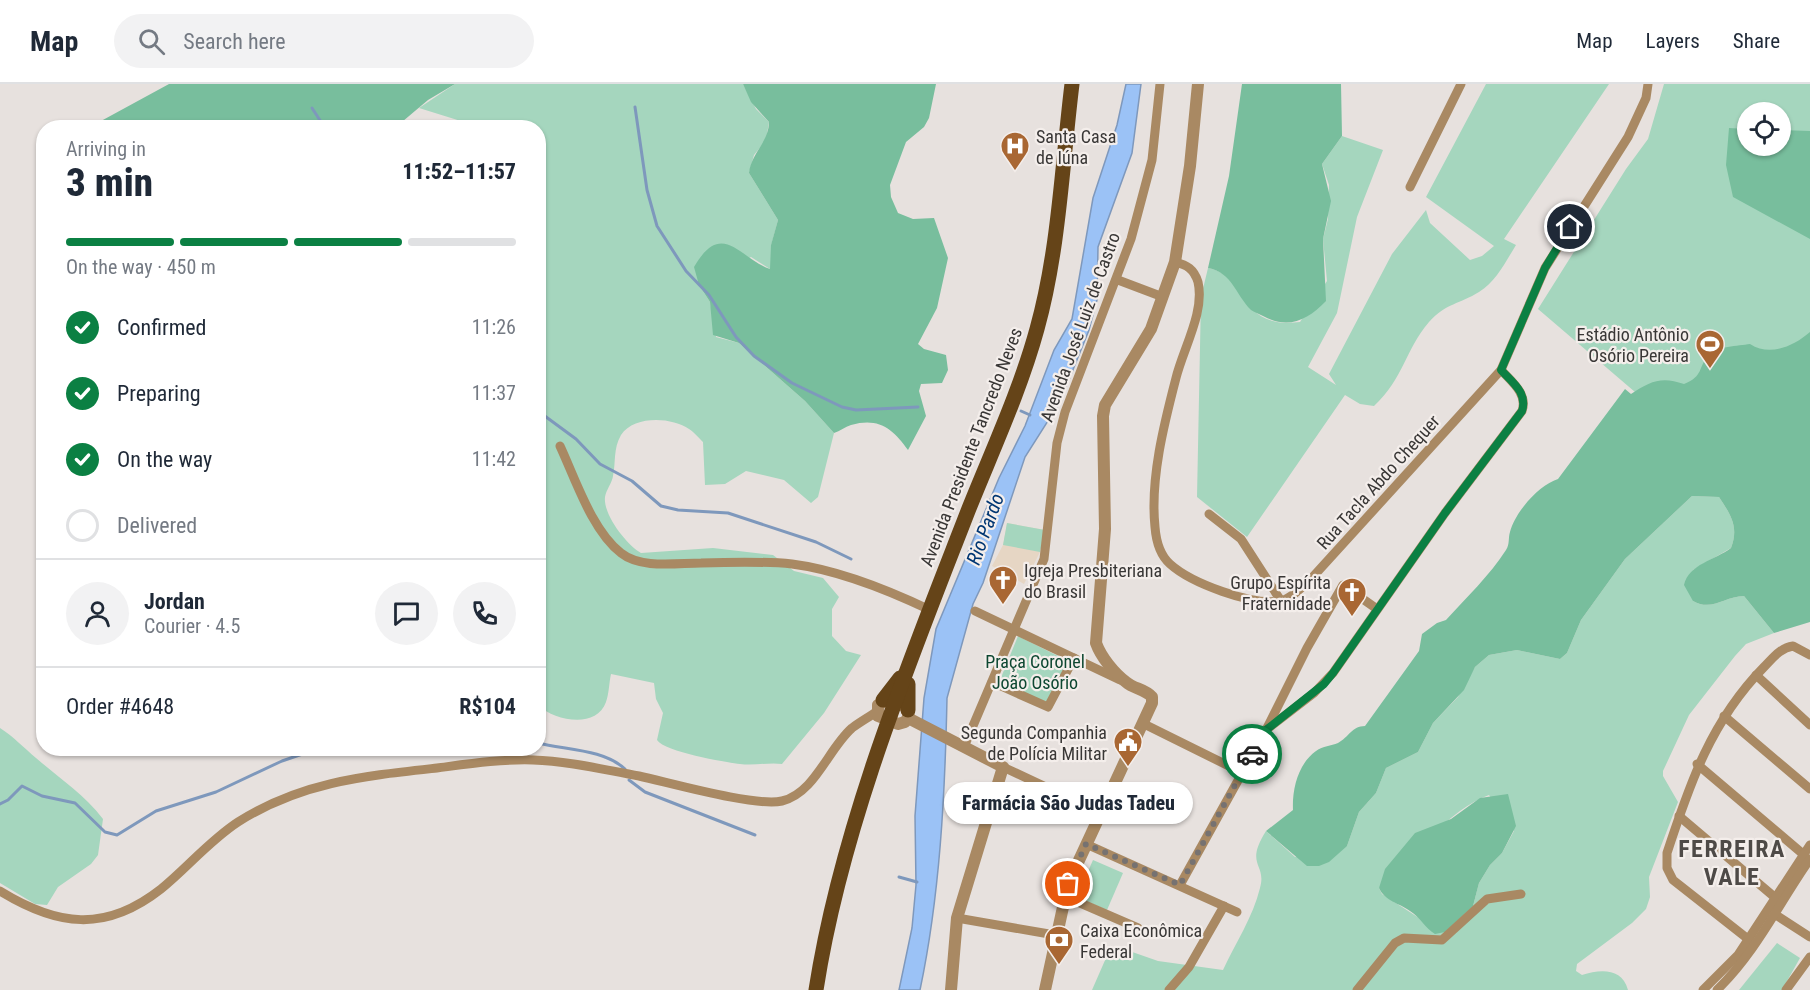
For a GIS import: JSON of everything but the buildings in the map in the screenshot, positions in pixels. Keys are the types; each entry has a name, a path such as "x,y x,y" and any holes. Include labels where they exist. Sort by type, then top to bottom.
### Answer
{"main road":[{"name":"Avenida Presidente Tancredo Neves","path":"913,658 1022,377 1037,329 1050,260 1072,84"},
{"path":"816,990 822,949 847,854 897,712 913,658"},
{"path":"897,712 907,692 913,658"}],"street":[{"name":"Avenida José Luiz de Castro","path":"964,747 1044,559 1057,443 1065,412 1118,280 1152,160 1160,84"},
{"path":"1127,683 1105,660 1096,643 1105,529 1101,428 1105,405 1151,329 1175,262 1190,166 1198,84"},
{"path":"1410,187 1461,84"},
{"name":"Rua Tacla Abdo Chequer","path":"1281,601 1310,580 1501,370 1545,268 1628,137 1646,98 1648,84"},
{"path":"1175,262 1186,265 1194,272 1198,283 1198,305 1176,378 1156,477 1155,527 1159,546 1170,564 1194,579 1249,599 1281,601"},
{"path":"1118,280 1163,297"},
{"path":"1266,730 1324,684 1522,411 1524,399 1520,390 1501,370"},
{"path":"560,446 598,525 606,538 623,555 633,559 664,563 794,564 862,582 930,610"},
{"path":"1209,514 1241,539 1281,601"},
{"path":"1180,885 1343,585 1377,609"},
{"path":"975,610 1148,692 1152,697 1152,703 1100,812 1064,896 1045,990"},
{"path":"1748,939 1673,880 1666,861 1697,764 1724,716 1756,675 1782,648 1793,646 1807,652"},
{"path":"992,682 1048,707 1074,658"},
{"path":"1756,675 1810,725"},
{"path":"0,891 49,916 82,921 103,919 128,910 160,890 227,829 260,808 317,785 375,775 533,760 637,776 750,800 784,800 808,784 851,729 897,712 1003,767 1100,812"},
{"path":"1724,716 1810,789"},
{"path":"1142,723 1241,772"},
{"path":"1697,764 1807,856"},
{"path":"951,990 957,918 1003,767"},
{"path":"1679,816 1783,905"},
{"path":"1086,844 1237,912"},
{"path":"1717,990 1739,967 1783,905 1810,845"},
{"path":"1703,990 1732,962 1774,898 1807,856"},
{"path":"1357,990 1395,943 1404,938 1442,940 1487,899 1521,894"},
{"path":"1064,896 1138,927"},
{"path":"1169,990 1189,967 1224,906"},
{"path":"1776,915 1810,937"},
{"path":"957,918 1055,935"},
{"path":"1786,990 1810,957"}],"shaded area":[{"path":"1007,523 1045,530 1040,552 1024,584 992,566 1003,545"}],"green space":[{"path":"169,84 455,84 428,100 404,120 103,120"},
{"path":"455,84 743,84 756,109 769,122 766,140 754,155 749,173 778,220 771,246 772,266 770,269 751,257 699,285 710,302 716,337 739,343 805,401 834,433 818,497 811,503 784,480 746,471 725,484 705,485 703,442 682,425 654,420 635,424 627,429 618,440 614,471 605,497 605,504 617,529 641,553 713,548 773,555 794,571 823,578 839,597 832,609 832,636 846,651 861,655 824,713 782,764 732,763 671,749 662,744 657,740 663,713 656,699 654,683 611,674 606,702 601,711 593,716 574,720 546,711 546,120 458,120 419,108"},
{"path":"743,84 936,84 929,118 924,127 906,142 890,185 891,197 898,213 913,219 934,218 948,258 937,308 918,344 924,349 946,355 948,370 942,383 921,384 919,391 926,416 908,450 897,436 877,424 851,425 834,433 805,401 739,343 713,335 710,302 699,285 694,267 704,253 713,246 722,244 731,246 770,269 771,245 778,220 749,173 753,159 766,136 769,122 751,102"},
{"path":"1242,84 1341,84 1342,136 1322,164 1331,201 1323,239 1326,301 1305,318 1297,321 1272,320 1252,311 1223,274 1208,268 1229,176"},
{"path":"1486,84 1609,84 1504,239 1516,245 1496,277 1485,288 1447,307 1429,322 1414,343 1392,385 1374,406 1360,404 1345,395 1247,537 1197,497 1201,297 1208,268 1222,273 1232,281 1254,311 1265,318 1279,322 1300,322 1327,281 1323,239 1328,219 1329,185 1322,164 1342,136 1383,150 1357,217 1337,313 1308,367 1336,385 1329,374 1392,254 1426,210 1430,223 1470,260 1482,256 1494,246 1426,197"},
{"name":"Estádio Antônio Osório Pereira","path":"1664,84 1810,84 1810,431 1753,493 1538,309 1626,169 1648,139"},
{"path":"1729,128 1737,128 1737,156 1791,156 1791,130 1810,131 1810,239 1733,197 1726,165"},
{"path":"1810,332 1810,622 1774,633 1744,596 1706,605 1693,601 1684,585 1687,578 1697,567 1731,548 1734,527 1719,497 1692,496 1625,559 1581,620 1567,653 1560,659 1517,650 1489,655 1475,667 1464,690 1433,723 1418,752 1386,768 1376,793 1359,812 1347,846 1329,862 1319,866 1307,866 1266,831 1293,810 1297,778 1310,756 1319,749 1342,741 1357,728 1365,726 1419,651 1422,634 1437,623 1446,620 1493,568 1507,548 1509,534 1522,508 1543,487 1558,479 1625,389 1631,394 1650,383 1663,380 1684,384 1698,375 1708,356 1717,350 1750,344 1766,350 1774,350 1797,342"},
{"path":"1692,496 1719,497 1734,527 1733,541 1731,548 1693,570 1693,601 1706,605 1744,596 1774,633 1746,644 1735,656 1689,715 1663,771 1663,776 1678,802 1649,877 1650,897 1646,909 1632,923 1577,964 1576,971 1582,975 1603,971 1616,974 1628,990 1092,990 1106,958 1118,947 1158,961 1223,970 1257,899 1261,873 1256,858 1260,842 1266,831 1295,857 1347,846 1359,812 1376,793 1386,768 1418,752 1433,723 1458,697 1475,667 1489,655 1517,650 1560,659 1567,653 1581,620 1625,559","holes":["1489,795 1514,831 1502,853 1490,865 1479,883 1473,906 1419,918 1382,894 1379,888 1445,823 1474,802"]},
{"path":"1007,523 1045,530 1040,552 1003,545"},
{"name":"Praça Coronel João Osório","path":"1018,636 1068,661 1047,704 1000,680"},
{"path":"0,728 79,794 103,819 98,855 91,864 58,887 47,905 35,904 0,883"},
{"path":"1508,794 1516,826 1502,853 1490,865 1479,883 1473,906 1445,932 1435,934 1414,913 1389,899 1382,892 1379,888 1385,869 1415,833 1451,819 1480,798"},
{"path":"1093,860 1123,873 1107,910 1077,897"},
{"path":"1777,943 1800,958 1782,990 1739,990"}],"water":[{"name":"Rio Pardo","path":"1126,84 1141,84 1132,153 1098,247 1097,300 1089,330 1060,402 1025,457 983,583 973,604 947,698 940,845 927,954 920,990 899,990 912,928 916,885 915,816 924,698 936,629 999,478 1025,426 1054,350 1072,319 1093,198 1117,125"}],"waterway":[{"path":"635,107 647,190 657,226 686,271 709,295 736,337 754,356 792,383 842,407 856,410 918,407"},
{"path":"312,108 320,120"},
{"path":"1021,411 1030,415"},
{"path":"546,417 576,439 600,464 632,481 661,506 678,510 728,513 816,542 851,559"},
{"path":"546,744 606,757 625,769"},
{"path":"0,804 8,800 22,786 42,796 75,803 105,832 117,835 156,811 216,792 297,756"},
{"path":"629,780 645,792 755,835"},
{"path":"899,877 917,882"}],"way so far":[{"path":"1068,884 1086,844 1180,885 1252,754"}],"place":[{"name":"Santa Casa de Iúna","path":"1015,172"},
{"name":"Estádio Antônio Osório Pereira","path":"1710,370"},
{"name":"Igreja Presbiteriana do Brasil","path":"1003,606"},
{"name":"Grupo Espírita Fraternidade","path":"1352,618"},
{"name":"Segunda Companhia de Polícia Militar","path":"1128,768"},
{"name":"Farmácia São Judas Tadeu","path":"1068,884"},
{"name":"Caixa Econômica Federal","path":"1059,966"}],"district":[{"name":"FERREIRA VALE","path":"1732,863"}],"route":[{"path":"1252,754 1266,730 1324,684 1333,673 1445,513 1522,411 1524,399 1520,390 1501,370 1545,268 1570,227"}]}
